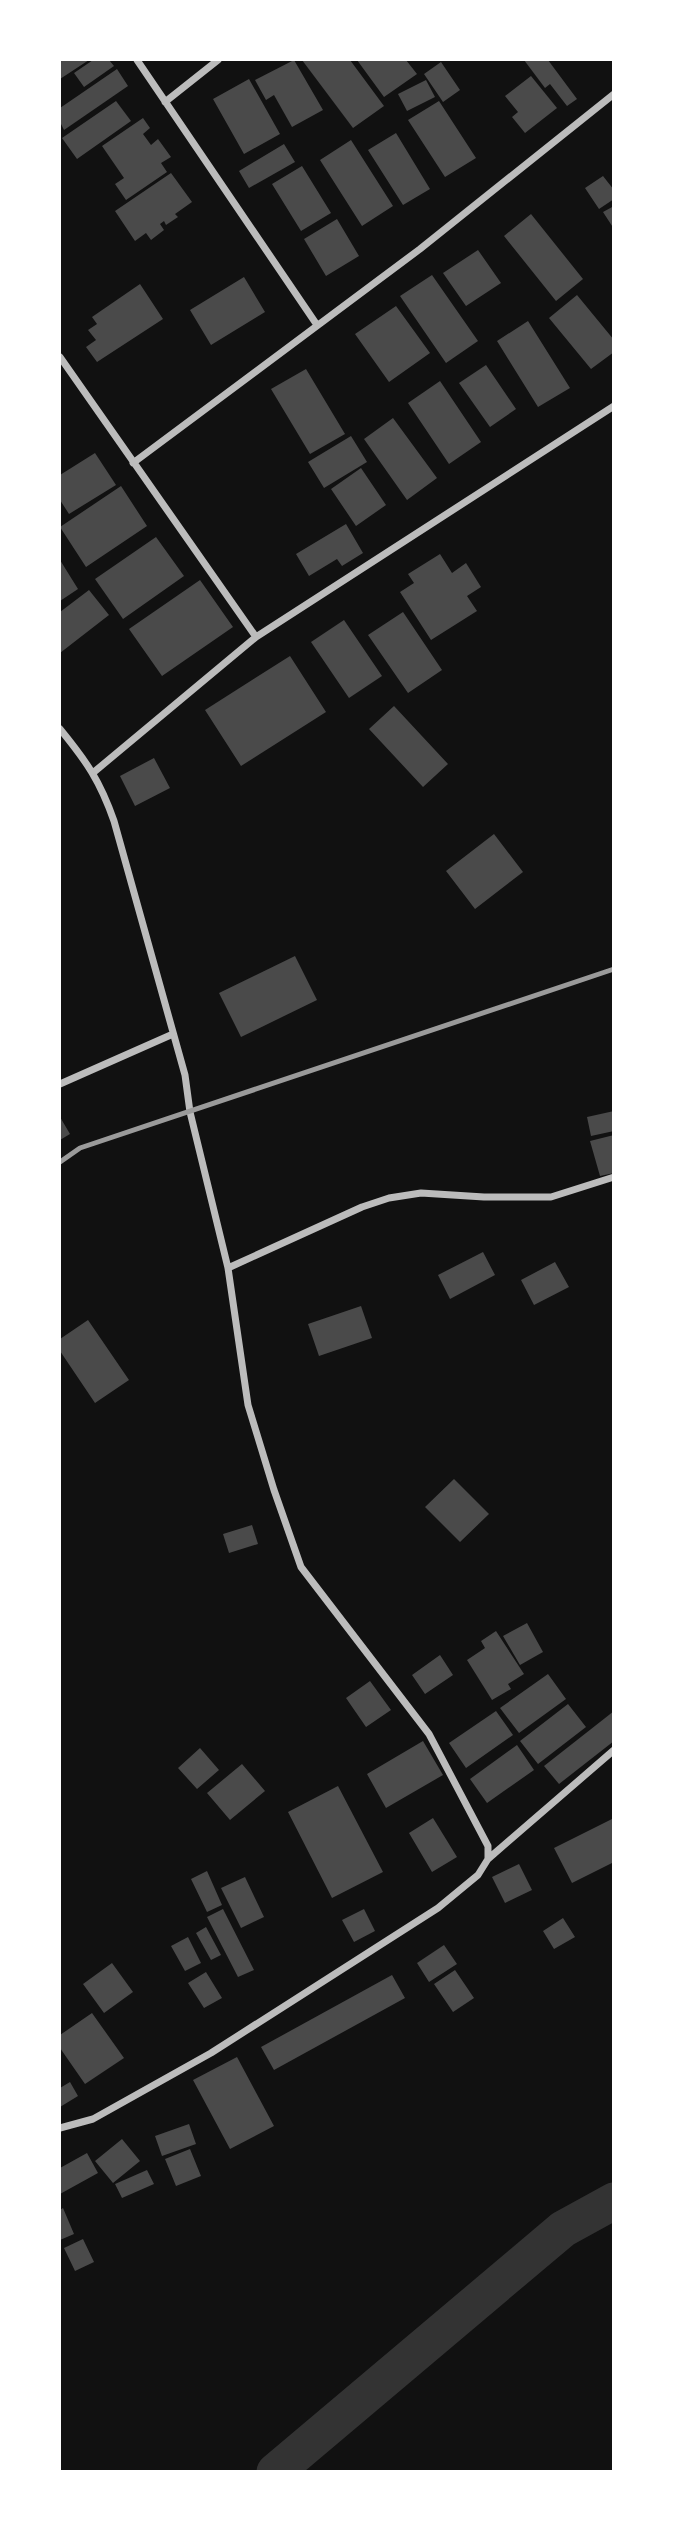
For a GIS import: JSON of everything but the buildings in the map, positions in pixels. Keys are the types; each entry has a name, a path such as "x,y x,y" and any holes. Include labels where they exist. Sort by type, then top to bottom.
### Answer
{"street":[{"path":"137,60 317,325"},
{"path":"165,102 218,60"},
{"path":"133,463 420,249 614,94"},
{"path":"60,357 256,637"},
{"path":"94,772 256,637 614,406"},
{"path":"60,729 94,772 114,821 185,1075 190,1112 228,1268 248,1405 301,1567 429,1734 488,1846 488,1859"},
{"path":"60,1084 173,1034"},
{"path":"228,1268 362,1206 389,1198 421,1193 551,1197 614,1177"},
{"path":"60,2128 93,2119 211,2053 438,1908 478,1875 488,1859 614,1750"}],"waterway":[{"path":"275,2472 563,2229 614,2201"}],"railway":[{"path":"60,1162 80,1148 614,969"}]}
